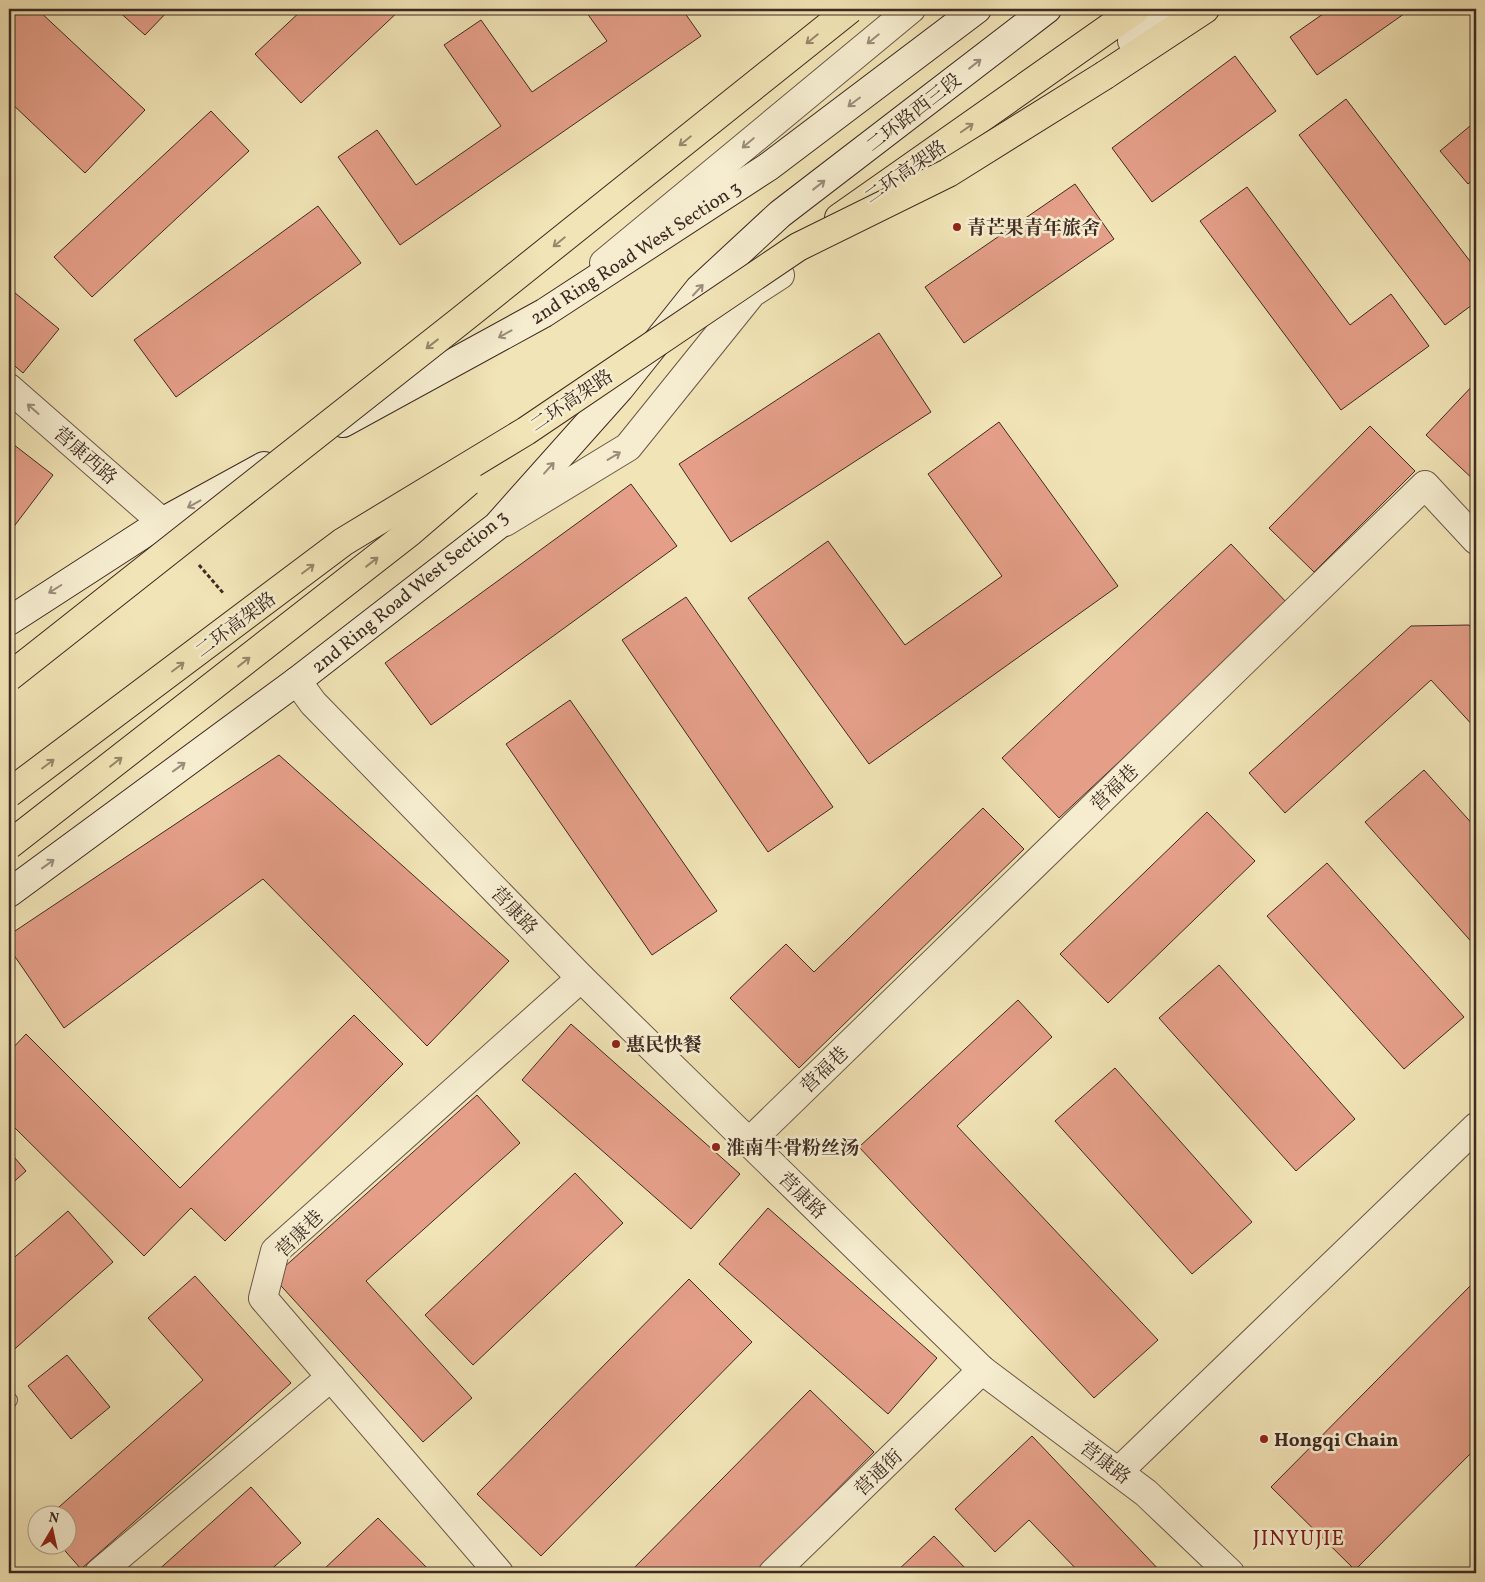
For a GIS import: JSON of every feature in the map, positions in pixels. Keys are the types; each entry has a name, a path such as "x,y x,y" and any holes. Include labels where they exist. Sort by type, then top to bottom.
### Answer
{"highway":[{"path":"9,677 468,315 850,9"},
{"name":"二环高架路","path":"9,793 343,542 526,431 798,247 1136,9"},
{"path":"798,247 948,173 1205,9"},
{"path":"9,846 410,532 526,431"}],"street":[{"path":"544,313 911,9"},
{"name":"2nd Ring Road West Section 3","path":"9,620 162,522 544,313 768,167 977,9"},
{"name":"二环路西三段","path":"780,214 1047,9"},
{"path":"497,526 628,447 752,293 1180,9"},
{"name":"2nd Ring Road West Section 3","path":"9,892 297,681 497,526 620,388 699,288 780,214"},
{"name":"营康西路","path":"9,388 162,522"},
{"name":"营福巷","path":"749,1142 1425,485 1476,540"},
{"name":"营康路","path":"297,681 313,703 581,978 982,1370 1146,1492 1230,1573"},
{"name":"营康巷","path":"500,1573 263,1298 275,1251 581,978"},
{"path":"1118,1472 1476,1127"},
{"name":"营通街","path":"773,1573 982,1370"},
{"path":"100,1573 331,1377"}],"building":[{"path":"9,9 37,9 145,110 85,173 9,101"},
{"path":"116,9 170,9 145,35"},
{"path":"303,9 401,9 301,103 255,54"},
{"path":"584,9 682,9 701,36 400,245 338,157 377,130 416,185 501,126 444,45 481,20 532,92 607,41"},
{"path":"732,9 741,9 735,14"},
{"path":"1330,9 1411,9 1317,75 1290,37"},
{"path":"1235,56 1276,111 1152,202 1112,148"},
{"path":"1346,99 1476,269 1476,302 1445,325 1299,135"},
{"path":"211,111 249,151 92,297 54,257"},
{"path":"1476,121 1476,177 1468,184 1440,151"},
{"path":"1075,184 1114,239 964,343 925,287"},
{"path":"1247,187 1350,325 1391,294 1429,346 1341,410 1200,221"},
{"path":"318,206 361,263 176,397 134,340"},
{"path":"9,288 59,329 23,373 9,361"},
{"path":"879,333 931,412 731,542 679,464"},
{"path":"1476,382 1476,482 1426,435"},
{"path":"999,422 1118,586 869,764 748,598 828,541 905,645 1002,576 928,474"},
{"path":"1370,426 1415,471 1314,572 1269,528"},
{"path":"9,441 53,475 9,533"},
{"path":"631,484 677,546 431,725 385,663"},
{"path":"1231,544 1288,604 1059,818 1002,758"},
{"path":"686,597 833,807 768,852 622,640"},
{"path":"1469,625 1476,634 1476,729 1431,680 1285,813 1249,773 1411,626"},
{"path":"570,700 717,911 652,955 506,744"},
{"path":"279,755 509,961 427,1046 263,879 64,1028 9,948 9,935"},
{"path":"1424,770 1476,828 1476,947 1365,822"},
{"path":"983,808 1024,849 799,1068 730,998 786,944 814,972"},
{"path":"1207,812 1255,861 1108,1003 1060,954"},
{"path":"1327,863 1464,1017 1404,1069 1267,916"},
{"path":"1219,965 1355,1119 1296,1171 1159,1018"},
{"path":"1018,1000 1052,1037 957,1126 1158,1340 1094,1398 859,1147"},
{"path":"354,1015 403,1064 225,1241 191,1208 144,1256 9,1122 9,1052 26,1034 180,1188"},
{"path":"571,1024 740,1174 691,1229 522,1080"},
{"path":"1115,1068 1252,1222 1192,1274 1055,1121"},
{"path":"477,1095 520,1143 366,1281 472,1398 423,1442 273,1277"},
{"path":"9,1151 26,1171 9,1186"},
{"path":"575,1173 623,1223 473,1365 425,1315"},
{"path":"768,1208 937,1358 888,1414 719,1264"},
{"path":"68,1211 113,1262 9,1354 9,1262"},
{"path":"195,1276 291,1383 81,1569 68,1554 78,1554 78,1504 62,1504 203,1380 148,1318"},
{"path":"689,1279 752,1342 541,1556 477,1494"},
{"path":"1476,1280 1476,1448 1355,1570 1271,1487"},
{"path":"67,1355 110,1407 71,1439 28,1386"},
{"path":"810,1390 874,1452 755,1573 629,1573"},
{"path":"1032,1436 1162,1573 1080,1573 1029,1520 995,1552 955,1509"},
{"path":"251,1487 301,1543 267,1573 155,1573"},
{"path":"378,1518 432,1573 325,1573 322,1571"},
{"path":"934,1536 970,1573 895,1573"}],"place":[{"name":"青芒果青年旅舍","path":"957,227"},
{"name":"惠民快餐","path":"616,1044"},
{"name":"淮南牛骨粉丝汤","path":"716,1147"},
{"name":"Hongqi Chain","path":"1264,1439"}],"district":[{"name":"JINYUJIE","path":"1299,1538"}]}
